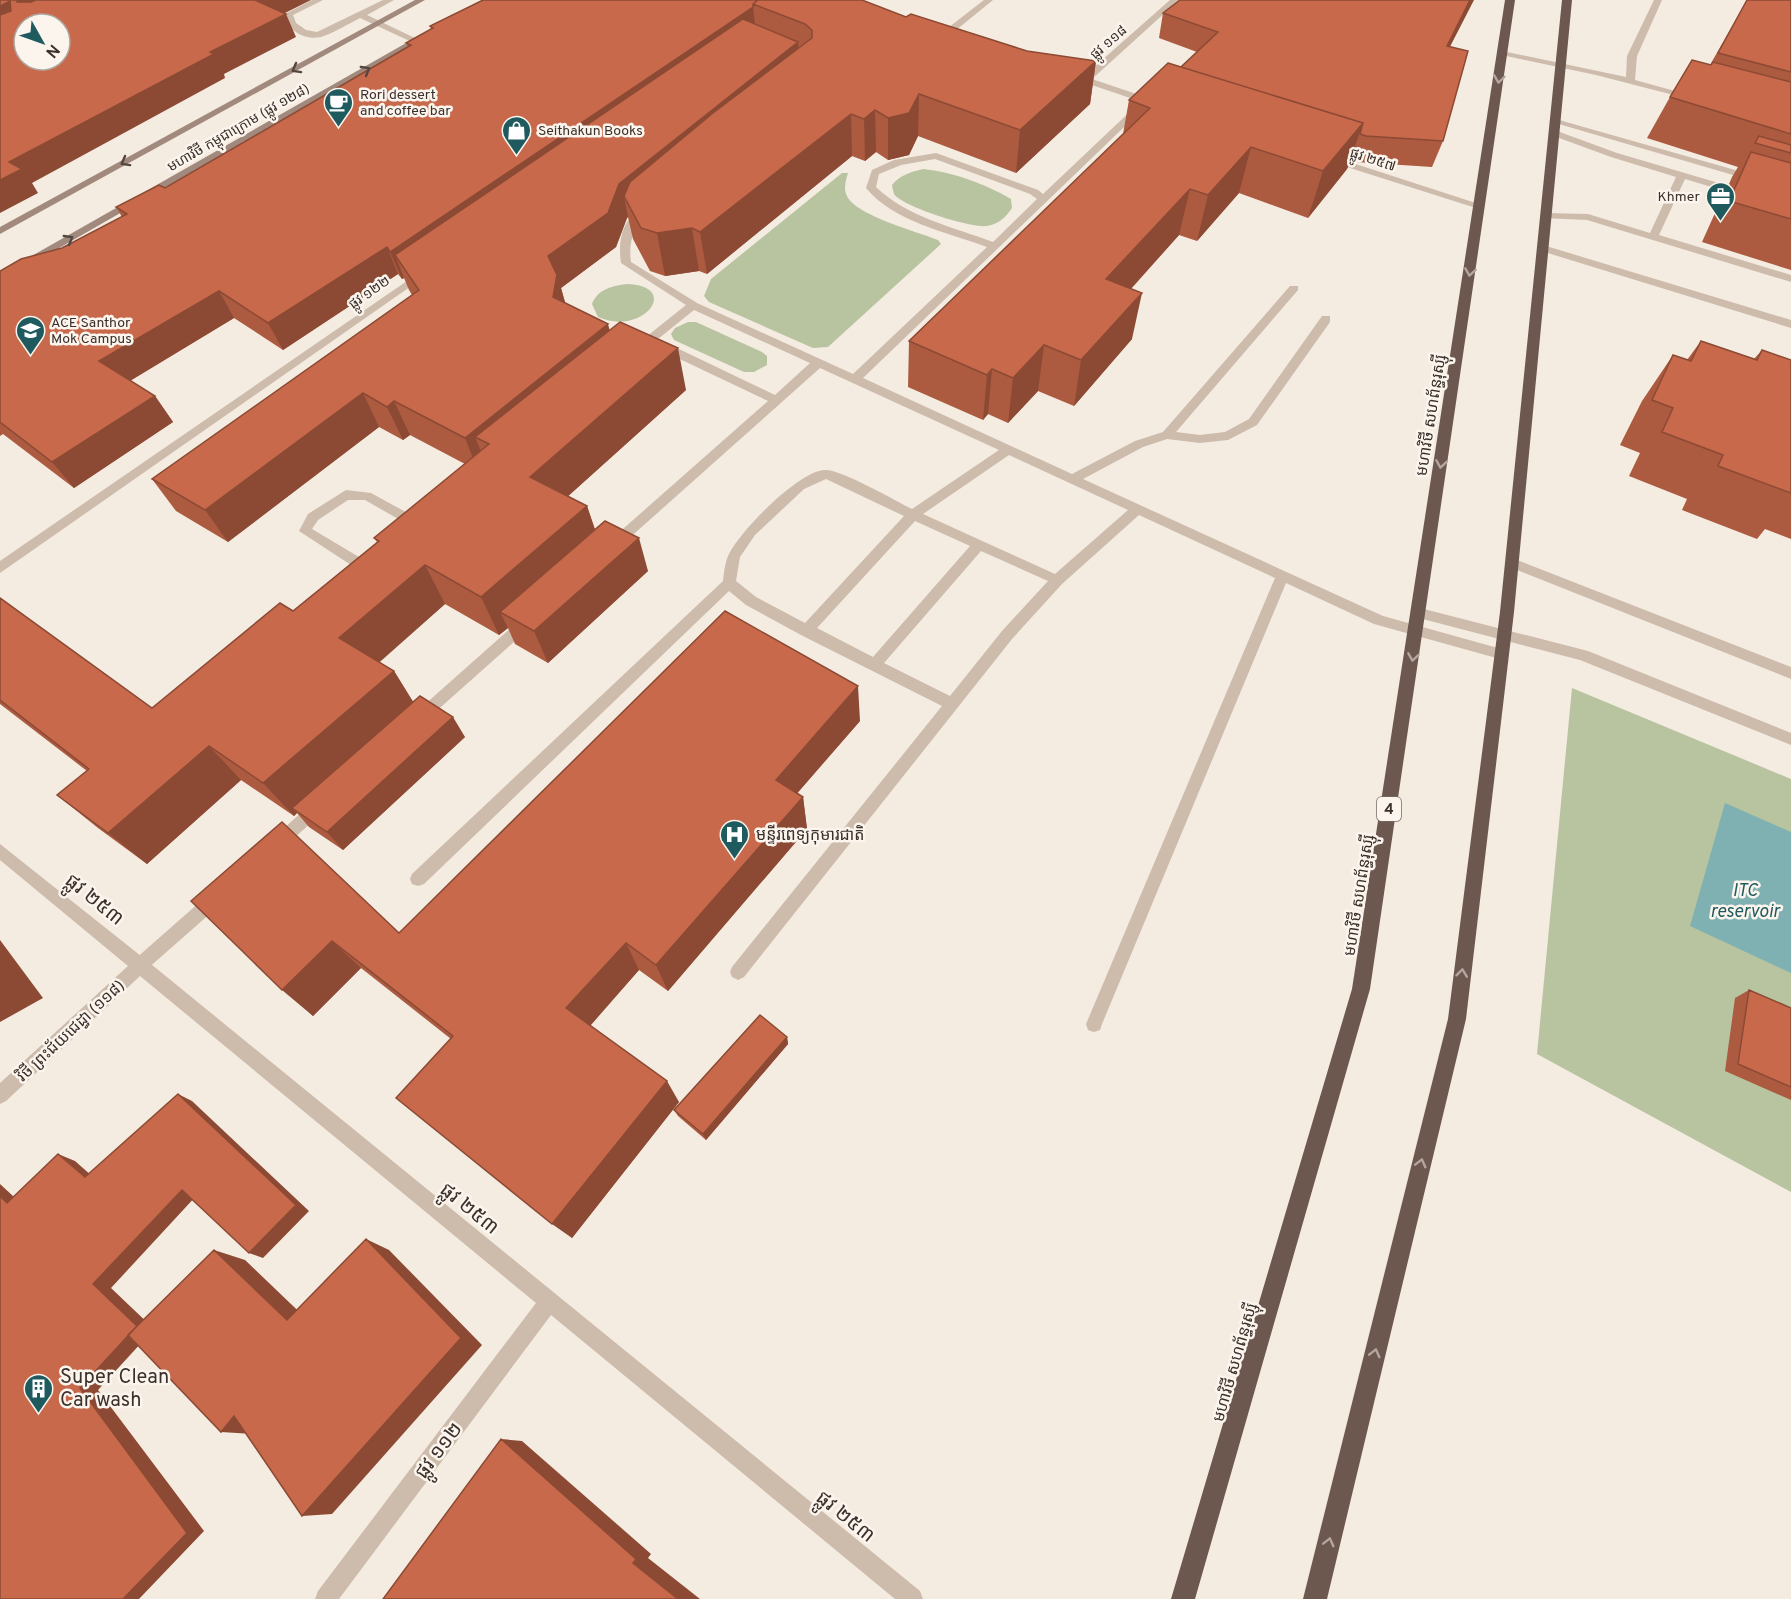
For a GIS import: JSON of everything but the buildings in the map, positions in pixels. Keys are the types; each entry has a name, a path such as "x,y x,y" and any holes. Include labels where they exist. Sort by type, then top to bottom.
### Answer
{"highway":[{"name":"មហាវិថី សហព័ន្ធរុស្ស៊ី","path":"1183,1599 1361,989 1420,613 1510,0"},
{"path":"1315,1599 1456,1019 1512,563 1567,0"}],"main road":[{"name":"មហាវិថី កម្ពុជាក្រោម (ផ្លូវ ១២៨)","path":"0,231 421,0"},
{"name":"មហាវិថី កម្ពុជាក្រោម (ផ្លូវ ១២៨)","path":"0,279 438,29"}],"street":[{"path":"319,0 289,14 289,21 293,27 318,35 390,0"},
{"path":"946,33 989,0"},
{"name":"ផ្លូវ ១១៨","path":"1085,80 1175,0"},
{"path":"1630,81 1632,56 1658,0"},
{"path":"360,15 417,41"},
{"path":"936,29 957,36"},
{"path":"1502,54 1560,63 1699,100"},
{"path":"1064,72 1158,104"},
{"path":"854,380 1147,100"},
{"path":"1554,127 1614,155 1758,198"},
{"path":"1554,127 1791,189"},
{"name":"ផ្លូវ ២៥៧","path":"1315,154 1480,206"},
{"path":"994,246 897,208 879,198 871,188 872,178 878,170 924,156 936,156 1034,192 1043,199"},
{"path":"1653,237 1682,175"},
{"path":"648,208 632,222 622,244 626,263 693,305 1379,621 1500,654"},
{"path":"1546,216 1588,217 1791,279"},
{"path":"1542,248 1791,324"},
{"name":"ផ្លូវ ១២២","path":"0,568 432,267"},
{"path":"1167,435 1294,288"},
{"path":"693,305 646,344 776,400"},
{"path":"1071,480 1139,444 1167,435 1200,439 1228,436 1253,422 1326,319"},
{"path":"597,559 818,363"},
{"path":"806,631 913,515 1008,450"},
{"path":"418,879 729,584 734,556 750,532 800,486 825,474 837,477 913,515 1057,580"},
{"path":"381,558 372,565 356,562 305,531 313,517 346,495 367,496 426,523 407,538"},
{"path":"738,972 950,703 1057,580 1136,510"},
{"path":"874,665 979,545"},
{"path":"1512,563 1791,673"},
{"path":"1094,1024 1282,577"},
{"path":"729,584 751,601 806,631 950,703"},
{"path":"1420,613 1582,655 1791,739"},
{"path":"410,726 535,615"},
{"path":"267,853 329,798"},
{"name":"ផ្លូវ ២៥៣","path":"0,851 912,1599"},
{"name":"វិថី ព្រះជ័យជេដ្ធា (១១៨)","path":"0,1095 222,893"},
{"name":"ផ្លូវ ១១២","path":"326,1599 549,1302"}],"green space":[{"path":"923,169 957,176 991,188 1011,199 1012,208 998,222 978,226 923,210 910,205 894,194 892,185 895,182 906,174"},
{"path":"842,173 848,173 845,187 852,203 874,216 938,240 941,244 828,347 813,348 709,302 704,296 711,279"},
{"path":"627,284 643,287 652,293 654,301 650,309 629,321 614,321 598,317 592,304 598,295 611,287"},
{"path":"688,322 696,322 762,352 767,356 767,365 754,372 744,372 674,340 671,334 675,328"},
{"path":"1572,688 1791,779 1791,1192 1537,1054"}],"water":[{"name":"ITC reservoir","path":"1725,803 1791,832 1791,973 1690,926"}],"place":[{"name":"Rori dessert and coffee bar","path":"339,128"},
{"name":"Seithakun Books","path":"517,156"},
{"name":"Khmer","path":"1721,222"},
{"name":"ACE Santhor Mok Campus","path":"30,356"},
{"name":"មន្ទីរពេទ្យកុមារជាតិ","path":"735,860"},
{"name":"Super Clean Car wash","path":"39,1414"}]}
